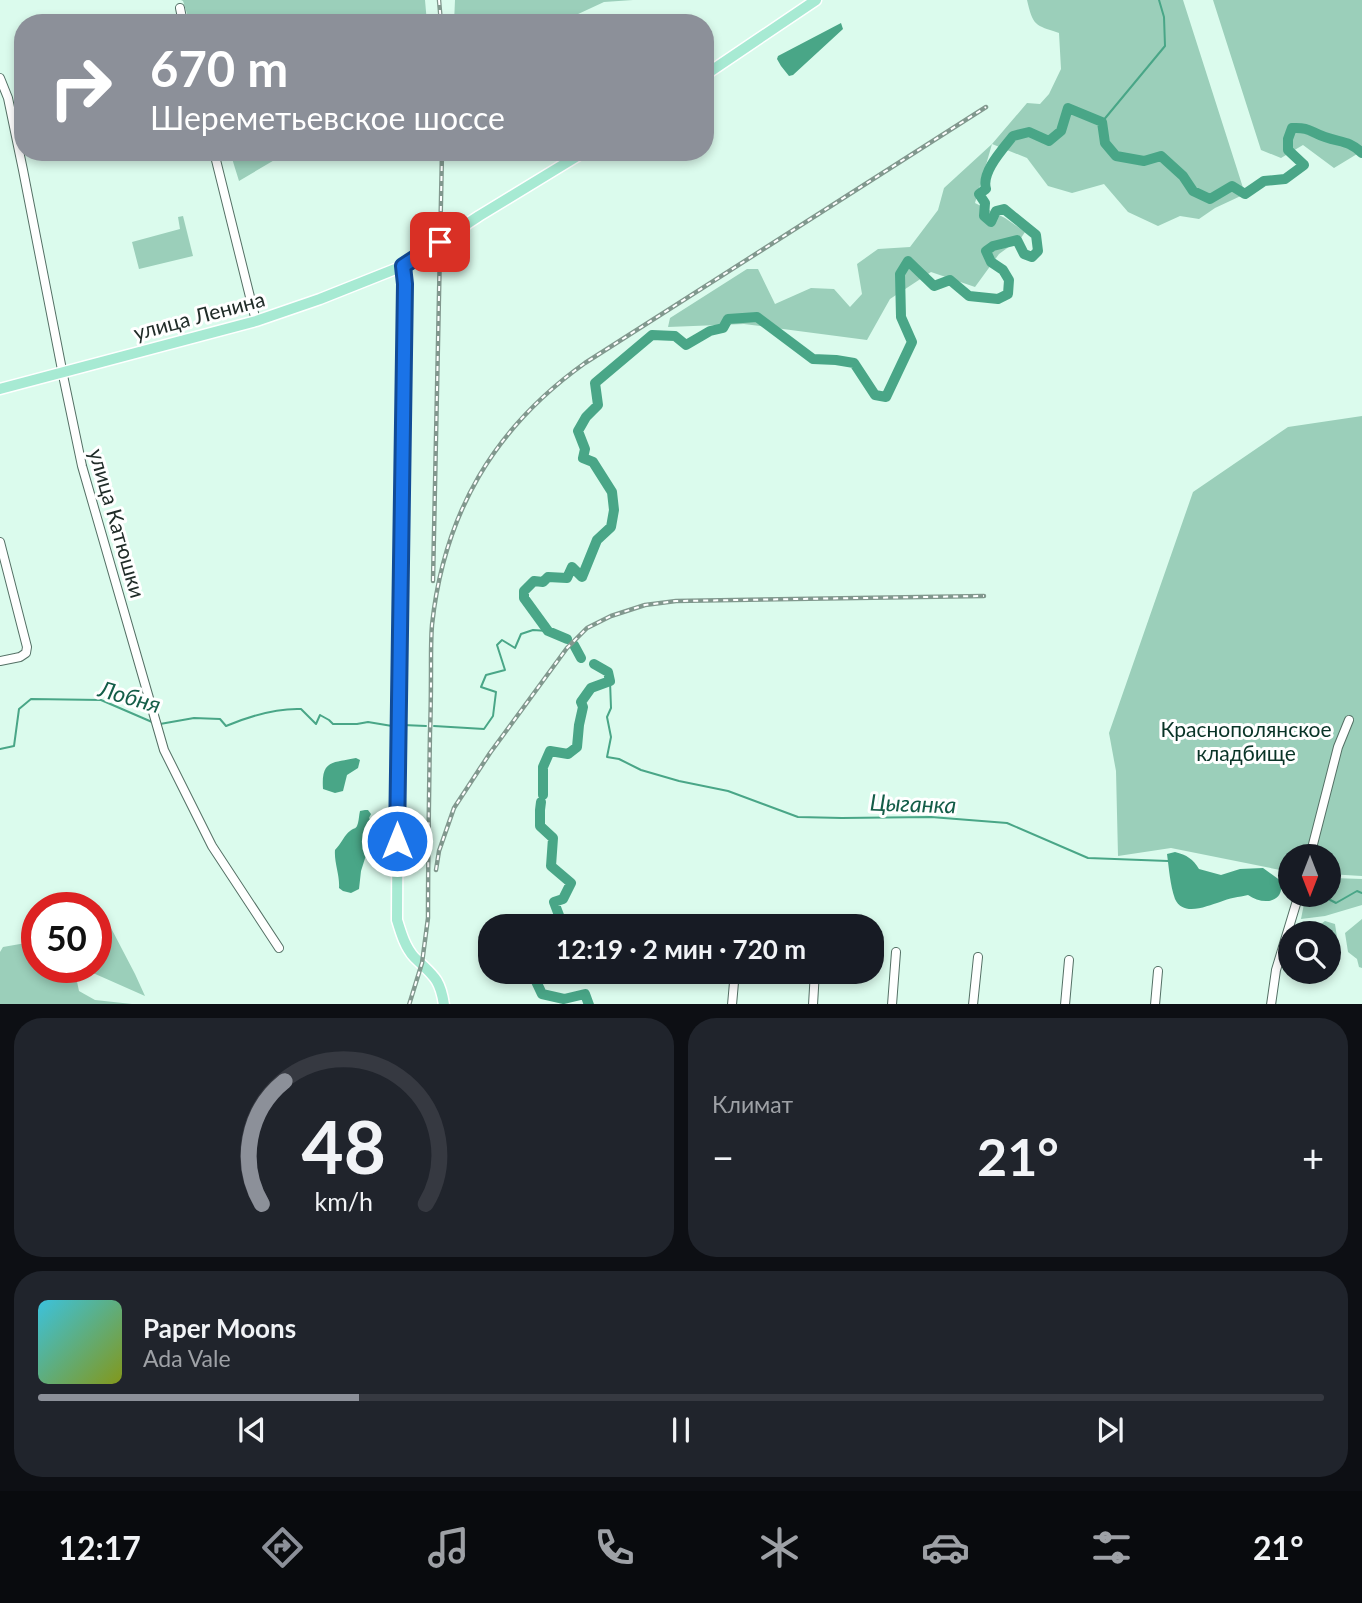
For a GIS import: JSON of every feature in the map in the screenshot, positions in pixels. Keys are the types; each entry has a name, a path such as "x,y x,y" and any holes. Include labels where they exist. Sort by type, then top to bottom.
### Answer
{"main road":[{"path":"714,69 817,0"},
{"name":"улица Ленина","path":"0,388 256,321 403,266 569,161"},
{"path":"403,266 404,405 397,920 407,947 437,979 444,1004"}],"street":[{"path":"180,8 181,14"},
{"name":"улица Катюшки","path":"0,78 8,98 14,127"},
{"name":"улица Катюшки","path":"21,161 82,466 164,750 212,846 279,948"},
{"path":"216,161 256,321"},
{"path":"0,542 27,647 26,653 20,657 0,661"},
{"path":"1313,844 1338,747 1349,720"},
{"path":"1271,1004 1276,970 1295,907"},
{"path":"892,1004 896,952"},
{"path":"973,1004 978,957"},
{"path":"1065,1004 1069,960"},
{"path":"1156,1004 1158,971"},
{"path":"732,1004 734,984"},
{"path":"813,1004 814,984"}],"green space":[{"path":"181,0 425,0 426,14 187,14"},
{"path":"455,0 633,0 604,2 578,14 454,14"},
{"path":"1027,0 1183,0 1245,194 1199,219 1180,216 1158,226 1128,212 1104,184 1072,193 1048,186 1027,158 992,144 1027,103 1040,104 1049,94 1061,69 1059,33 1033,20"},
{"path":"1213,0 1362,0 1362,151 1334,168 1303,145 1281,158 1261,150"},
{"path":"992,144 975,203 1025,232 999,254 975,287 931,272 890,299 867,340 744,324 668,327 670,318 747,269 758,269 775,304 811,288 834,289 850,307 862,294 857,264 878,249 910,247 938,210 944,188"},
{"path":"233,161 273,161 239,181"},
{"path":"183,216 193,256 139,269 132,242 180,229 178,217"},
{"name":"Краснополянское кладбище","path":"1362,416 1362,876 1341,875 1341,844 1278,844 1278,870 1171,848 1118,856 1116,771 1109,733 1193,492 1288,427"},
{"path":"1341,878 1362,879 1362,905 1325,916 1301,919 1303,907 1341,907"},
{"path":"1362,919 1362,968 1359,967 1357,959 1348,952 1345,933"},
{"path":"112,930 135,974 145,996 112,981"},
{"path":"21,944 21,983 77,983 79,991 95,1000 132,1004 0,1004 0,952 3,947"}],"shaded area":[{"path":"841,23 843,29 789,76 777,59 778,56"},
{"path":"356,758 360,760 358,768 347,775 343,791 335,793 323,789 324,773 330,764"},
{"path":"368,810 374,830 361,871 359,889 351,893 343,891 339,888 335,850 348,832 357,827 360,811"},
{"path":"1175,852 1183,855 1199,869 1221,875 1240,869 1263,868 1278,879 1278,896 1266,901 1248,895 1202,908 1184,908 1175,899 1167,854"}],"waterway":[{"path":"1102,122 1165,46 1164,17 1159,0"},
{"path":"567,639 548,631 524,598 524,591 534,581 543,582 548,577 567,578 572,567 582,577 597,540 611,527 614,510 612,492 593,462 583,458 585,449 578,431 586,417 598,405 595,383 652,335 675,336 686,345 710,331 723,328 728,319 757,317 813,359 854,363 875,395 886,397 912,342 901,317 900,274 908,261 934,286 950,280 969,296 998,299 1008,294 1009,280 1003,270 991,262 986,251 993,246 1017,240 1024,254 1032,257 1038,251 1036,235 1004,209 996,211 991,222 984,216 985,203 979,194 986,189 985,182 994,161 1013,136 1029,132 1049,141 1061,131 1068,108 1102,122 1105,143 1116,156 1144,161 1161,156 1183,176 1193,191 1210,199 1232,186 1245,194 1264,181 1285,179 1304,165 1288,150 1292,128 1306,129 1345,142 1362,153"},
{"name":"Лобня","path":"434,726 484,729 493,716 496,692 481,687 486,675 505,670 497,645 502,640 515,648 521,634 533,630 548,631"},
{"path":"574,645 581,658"},
{"path":"543,795 543,767 550,751 568,754 577,747 583,707 581,702 591,688 610,681 608,672 594,664"},
{"name":"Цыганка","path":"610,681 611,708 607,717 611,737 607,757 619,759 641,770 728,791 798,817 931,817 1007,823 1088,858 1168,861"},
{"name":"Лобня","path":"0,749 14,746 19,709 31,699 101,700 152,722"},
{"name":"Лобня","path":"160,724 194,718 220,719 226,726 263,713 301,709 316,724 320,715 333,724 368,722 392,726"},
{"name":"Лобня","path":"403,725 426,726"},
{"path":"541,802 540,826 553,838 551,866 571,883 563,899 554,902 558,914"},
{"name":"Цыганка","path":"1341,900 1357,891 1362,893"},
{"path":"537,984 542,994 564,999 585,994 589,1004"}],"railway":[{"path":"439,0 440,14"},
{"path":"409,1004 422,963 428,918 432,625 438,584 448,546 479,476 524,416 553,388 585,363 986,107"},
{"path":"433,581 442,161"},
{"path":"436,870 439,851 454,808 490,753 567,648 587,628 611,616 645,605 676,601 984,596"}],"route":[{"path":"397,841 404,405 403,266 440,242"}]}
